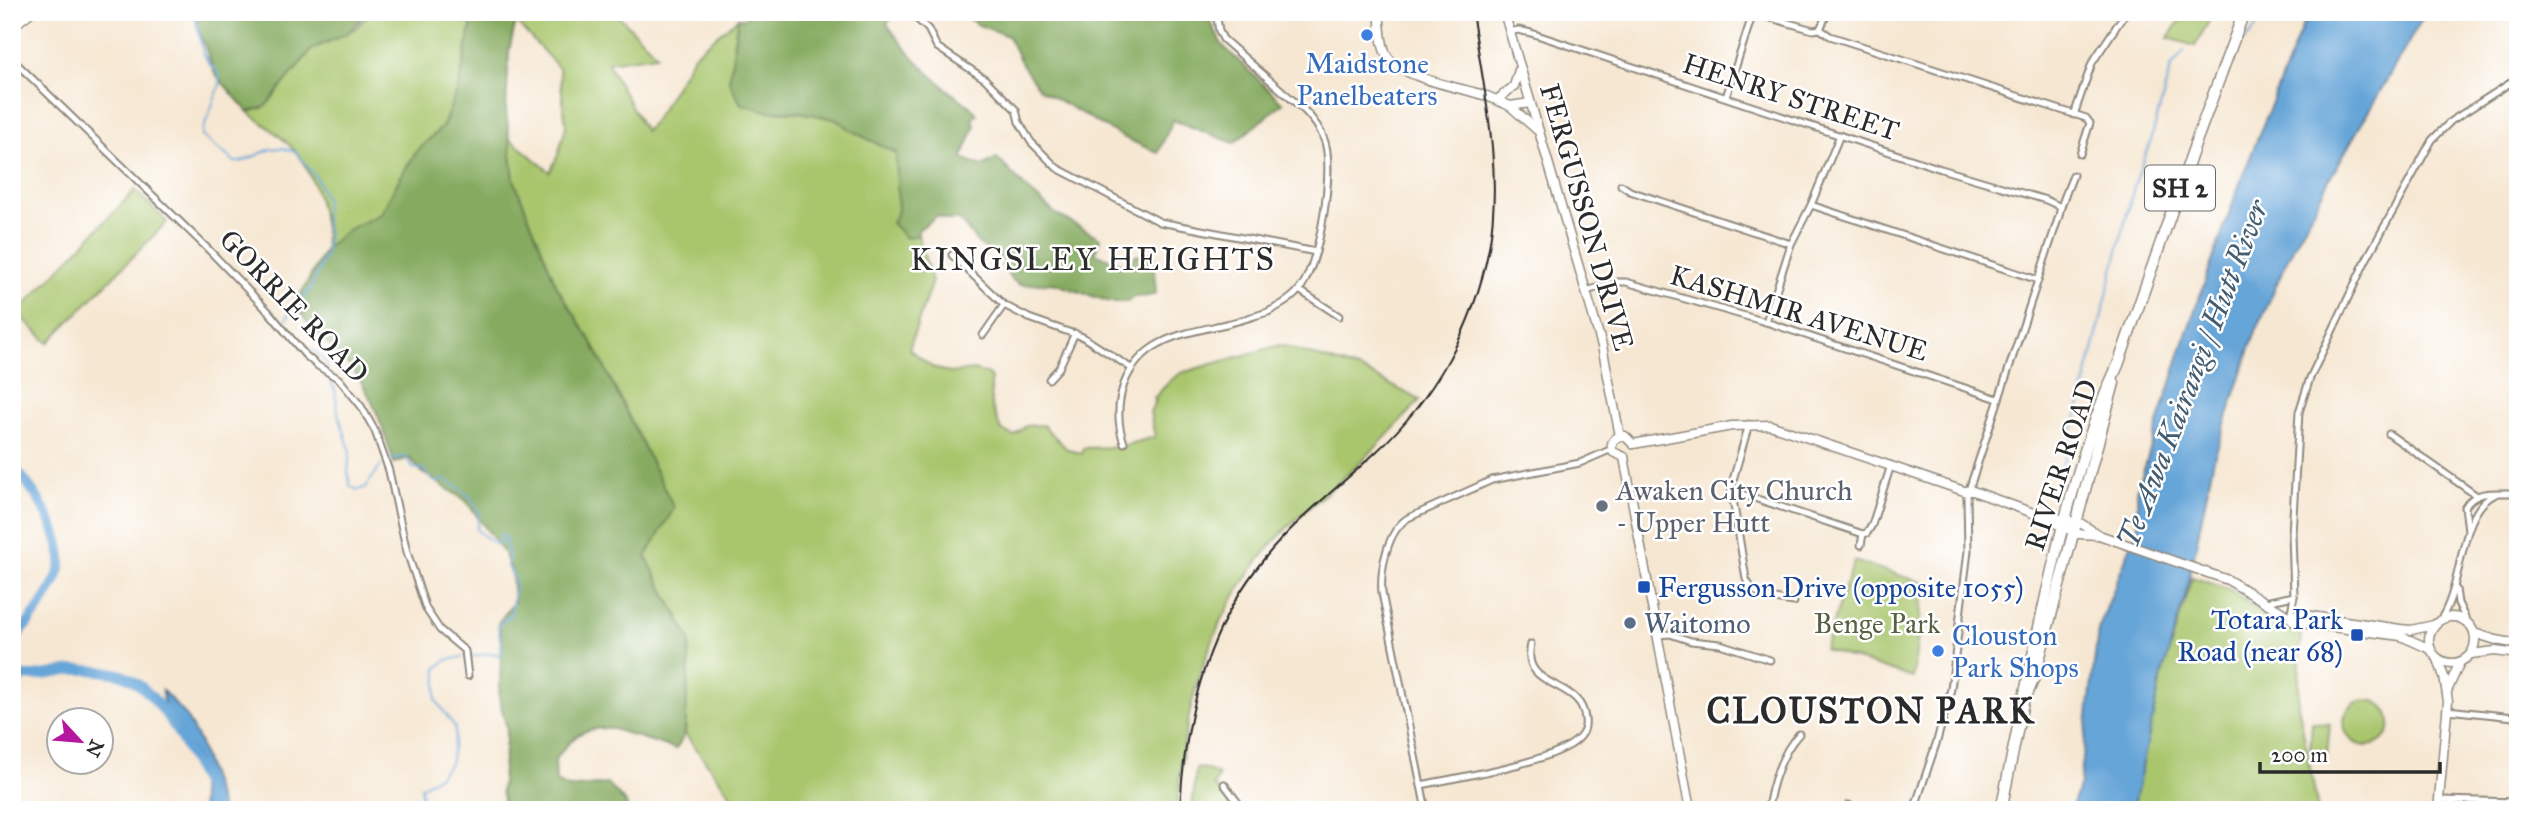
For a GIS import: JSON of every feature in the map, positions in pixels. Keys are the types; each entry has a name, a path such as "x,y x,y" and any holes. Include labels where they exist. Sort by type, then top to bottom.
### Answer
{"highway":[{"name":"RIVER ROAD","path":"2001,810 2024,702 2034,678 2068,525 2103,396 2118,365 2201,128 2245,12"}],"street":[{"path":"12,27 31,12"},
{"path":"909,12 928,29 937,47 985,79 1016,110 1021,127 1050,163 1149,218 1192,230 1316,252"},
{"path":"1124,443 1120,431 1119,404 1131,368 1148,350 1166,340 1268,312 1283,304 1299,290 1316,252 1328,183 1325,140 1314,120 1304,110 1223,40 1216,12"},
{"path":"1380,12 1385,53 1395,65 1410,73 1499,100 1510,106 1539,132"},
{"name":"FERGUSSON DRIVE","path":"1504,12 1606,364 1620,436"},
{"path":"1820,29 1828,12"},
{"path":"2074,115 2092,63 2126,12"},
{"path":"1726,97 1752,13 1813,30 1820,29 1830,36 2086,118 2090,123 2080,154"},
{"name":"HENRY STREET","path":"1510,32 1518,30 1531,33 2059,206"},
{"name":"GORRIE ROAD","path":"12,59 193,234 318,366 333,374 361,405 389,471 407,552 426,609 440,630 465,651 468,676"},
{"path":"1499,100 1514,86 1520,67"},
{"path":"2290,617 2294,596 2292,534 2299,412 2310,378 2367,260 2432,140 2451,121 2518,78"},
{"path":"1499,100 1530,100"},
{"path":"1510,106 1530,100"},
{"path":"1766,321 1791,244 1811,205 1840,135"},
{"path":"1914,810 1951,689 1968,551 1969,491 2059,216 2059,206 2065,199 2073,176"},
{"path":"1621,185 1630,191 1791,244"},
{"path":"1811,205 2038,280"},
{"path":"952,255 1004,305 1075,334 1131,368"},
{"name":"KASHMIR AVENUE","path":"1586,291 1626,282 1766,321 1998,398"},
{"path":"1299,290 1339,316"},
{"path":"983,335 1004,305"},
{"path":"1049,379 1059,368 1075,334"},
{"path":"1633,444 1749,424 1770,425 2228,580 2294,622 2400,636 2430,649 2438,659 2447,691 2438,810"},
{"path":"1749,424 1732,480 1731,493 1745,571 1750,586 1764,597 1794,602"},
{"path":"2389,434 2477,496"},
{"path":"1612,449 1614,440 1620,436 1628,437 1633,444 1632,451 1624,457"},
{"path":"1612,449 1617,455 1624,457"},
{"path":"1426,810 1382,593 1382,568 1397,527 1408,517 1492,480 1580,463 1612,449"},
{"path":"1624,457 1690,810"},
{"path":"1731,493 1742,494 1863,534 1867,533 1871,525 1891,466"},
{"path":"2468,530 2465,507 2477,496 2518,493"},
{"path":"2430,649 2429,637 2449,606 2456,586 2468,530 2484,500 2496,494"},
{"path":"1861,545 1863,534"},
{"path":"2456,586 2458,603 2474,633 2475,644 2471,654"},
{"path":"2265,602 2294,596"},
{"path":"2290,617 2297,614 2400,629 2454,616 2468,622"},
{"path":"2474,633 2518,644"},
{"path":"1657,635 1671,634 1720,644 1770,660"},
{"path":"1421,785 1522,764 1563,749 1580,737 1585,721 1580,703 1569,692 1537,674 1529,653 1531,644"},
{"path":"2447,691 2460,662 2471,654 2495,651 2518,654"},
{"path":"2438,659 2448,663 2460,662"},
{"path":"2447,710 2514,717"},
{"path":"1768,810 1780,769 1792,742 1799,734"},
{"path":"1224,784 1240,804 1241,810"},
{"path":"2440,800 2518,802"},
{"path":"2450,801 2456,806 2499,810"}],"green space":[{"path":"196,12 367,12 348,33 312,49 265,107 248,112 215,74 197,25"},
{"path":"371,12 474,12 459,86 443,126 418,150 381,214 349,229 326,248 319,202 307,169 290,146 248,112 265,107 312,49 335,39 335,35 355,29"},
{"path":"474,12 518,12 509,51 506,110 514,180 557,287 593,344 674,508 646,557 690,640 685,734 676,749 610,728 591,729 572,740 555,759 556,782 568,788 608,784 626,803 628,810 505,810 501,791 507,729 499,698 502,639 498,623 514,602 512,574 504,553 466,501 423,473 409,458 394,463 378,416 362,383 348,364 308,323 296,303 326,248 349,229 381,214 418,150 443,126 459,86"},
{"path":"518,12 619,12 618,15 657,55 607,62 645,131 653,123 695,54 738,18 733,45 767,111 800,112 835,119 854,132 896,153 898,210 915,235 918,235 932,281 909,349 932,367 950,373 973,370 988,374 991,379 991,404 1001,430 1014,436 1026,426 1043,425 1068,450 1082,453 1083,448 1117,447 1155,437 1150,412 1156,400 1153,399 1171,380 1181,373 1280,345 1364,371 1420,400 1379,444 1286,529 1260,558 1238,590 1220,623 1194,695 1180,771 1178,810 737,810 730,794 685,734 690,640 646,557 622,403 593,344 557,287 514,180 509,138 550,172 566,126 559,68 516,22"},
{"path":"751,12 896,12 887,24 900,42 930,74 977,114 972,119 975,125 962,158 982,166 997,158 1056,214 1100,238 1095,253 1128,267 1135,255 1153,257 1156,293 1134,297 1126,302 1110,302 1053,283 1020,285 1011,279 1002,265 1005,261 978,243 960,220 947,220 937,216 918,230 918,235 906,238 892,223 898,210 896,153 854,132 835,119 800,112 767,111 741,104 729,81 738,18 744,18"},
{"path":"958,12 1206,12 1222,45 1283,103 1234,143 1173,120 1158,153 1123,137 1039,89 1023,66 1008,36 979,25"},
{"path":"2185,12 2214,12 2195,46 2168,38"},
{"path":"135,190 167,222 48,343 20,315 20,310"},
{"name":"Benge Park","path":"1854,561 1924,583 1913,678 1824,649"},
{"path":"2192,577 2231,590 2281,628 2301,633 2298,704 2318,810 2128,810 2155,697"},
{"path":"2367,700 2383,707 2390,723 2383,739 2367,746 2351,739 2344,723 2351,707"},
{"path":"2312,722 2330,724 2327,754 2310,752"},
{"path":"1196,768 1219,775 1214,786 1231,803 1233,810 1192,810"}],"water":[{"name":"Te Awa Kairangi / Hutt River","path":"2308,12 2426,12 2326,185 2287,260 2254,336 2214,458 2188,585 2160,683 2133,810 2071,810 2080,784 2098,630 2138,527 2137,491 2186,335 2241,180"},
{"path":"162,690 185,714 199,741 222,810 202,810 198,762 191,748 166,717"}],"waterway":[{"path":"194,12 203,52 209,64 218,72 220,85 202,136 235,162 271,149 282,148 296,152 316,177 326,201 326,253 311,288 285,323 304,346 317,353 327,364 327,375 335,390 338,413 350,450 350,486 358,490 366,487 381,465"},
{"path":"2239,44 2252,33 2265,12"},
{"path":"2056,487 2075,423 2134,186 2151,140 2171,67 2184,51"},
{"path":"389,460 405,456 413,468 423,469 437,483 444,479 460,488 473,501 479,512 477,530 494,544 500,542 501,534 505,538 509,556 507,565 515,585 511,614 498,626 502,651 499,655 493,653 469,657"},
{"path":"12,465 36,496 51,522 61,560 60,570 50,592 12,642"},
{"path":"426,810 421,787 450,764 455,736 455,727 436,700 437,668 446,660 463,657"},
{"path":"12,670 24,676 74,670 99,671 122,675 138,684 153,698 178,734 216,810"},
{"path":"12,685 53,673"}],"railway":[{"path":"1180,810 1182,776 1193,709 1213,646 1227,615 1244,586 1276,544 1375,453 1416,409 1448,360 1473,306 1489,248 1494,189 1490,130 1472,12"}],"place":[{"name":"Maidstone Panelbeaters","path":"1367,35"},
{"name":"Awaken City Church - Upper Hutt","path":"1602,506"},
{"name":"Fergusson Drive (opposite 1055)","path":"1644,587"},
{"name":"Waitomo","path":"1630,623"},
{"name":"Totara Park Road (near 68)","path":"2357,635"},
{"name":"Clouston Park Shops","path":"1938,651"}],"district":[{"name":"KINGSLEY HEIGHTS","path":"1093,259"},
{"name":"CLOUSTON PARK","path":"1871,711"}]}
